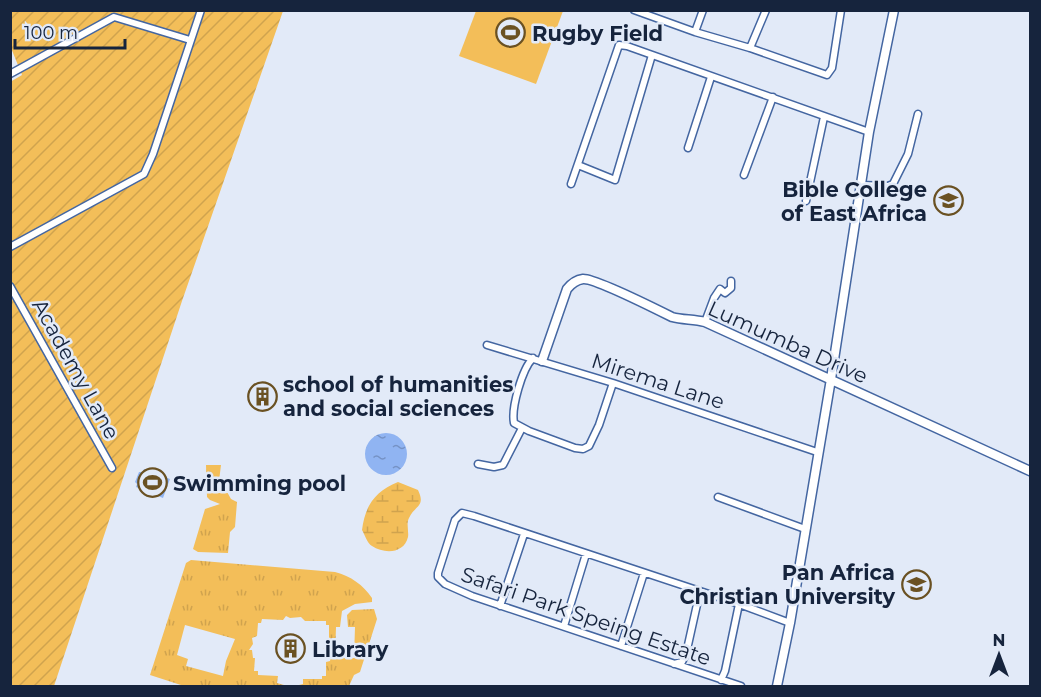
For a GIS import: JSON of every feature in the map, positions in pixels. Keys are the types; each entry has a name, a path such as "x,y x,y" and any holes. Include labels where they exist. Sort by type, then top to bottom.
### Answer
{"street":[{"path":"10,247 144,174 153,154 201,10"},
{"path":"634,10 826,75 832,68 839,11"},
{"path":"695,32 703,10"},
{"path":"750,48 766,10"},
{"path":"777,687 831,379 869,132 894,10"},
{"path":"12,71 114,17 190,40"},
{"path":"571,184 619,45 869,132"},
{"path":"578,165 615,180 652,55"},
{"path":"687,148 711,77"},
{"path":"744,175 773,97"},
{"path":"861,185 888,186 893,184 908,154 918,114"},
{"path":"806,201 825,117"},
{"name":"Lumumba Drive","path":"542,361 567,290 576,282 585,279 672,317 705,322 1030,471"},
{"path":"705,322 714,298 720,290 726,292 731,288 731,281"},
{"name":"Academy Lane","path":"10,286 112,468"},
{"name":"Mirema Lane","path":"487,345 533,357 817,452"},
{"path":"533,357 523,374 513,416 514,423 562,444 579,449 586,448 592,442 613,383"},
{"path":"478,464 494,467 503,465 522,428"},
{"path":"718,497 806,529"},
{"name":"Safari Park Speing Estate","path":"739,604 725,671 721,680 500,606 445,584 438,577 455,519 462,513 739,604 790,623"},
{"path":"500,606 524,534"},
{"path":"564,626 586,554"},
{"path":"621,646 644,573"},
{"path":"673,665 682,662 686,654 700,591"},
{"path":"721,680 741,687"}],"green space":[{"path":"10,11 283,11 182,301 54,686 11,686 10,82 22,75 11,48"},
{"name":"Rugby Field","path":"476,11 563,11 536,84 459,56"},
{"path":"206,465 221,465 218,489 226,490 231,499 237,502 235,527 230,532 228,553 198,552 193,549 205,509 220,504 207,497"},
{"path":"398,482 418,490 421,500 408,520 406,543 393,551 377,549 367,541 362,530 363,521 372,500 383,490"},
{"path":"191,560 335,572 361,585 372,598 372,602 355,604 342,611 340,627 336,627 335,658 354,658 355,627 348,627 347,615 352,610 374,609 377,619 360,672 354,675 349,686 299,685 303,684 303,679 322,679 322,676 326,676 326,662 330,661 331,655 322,655 322,652 326,649 323,648 332,647 332,639 329,639 329,625 326,625 326,621 305,621 301,617 286,616 283,620 262,619 261,623 258,623 257,636 252,638 253,644 249,650 252,650 253,658 255,658 254,671 258,671 258,675 278,676 277,683 284,685 184,686 150,675 186,563","holes":["185,625 235,639 223,676 186,666 188,659 177,655"]}],"water":[{"path":"386,433 401,439 407,454 401,469 386,475 371,469 365,454 371,439"},
{"name":"Swimming pool","path":"144,469 170,479 163,498 136,487 135,482 139,472 143,472"}],"place":[{"name":"Rugby Field","path":"511,33"},
{"name":"Bible College of East Africa","path":"948,201"},
{"name":"school of humanities and social sciences","path":"262,396"},
{"name":"Swimming pool","path":"152,483"},
{"name":"Pan Africa Christian University","path":"916,584"},
{"name":"Library","path":"291,649"}]}
